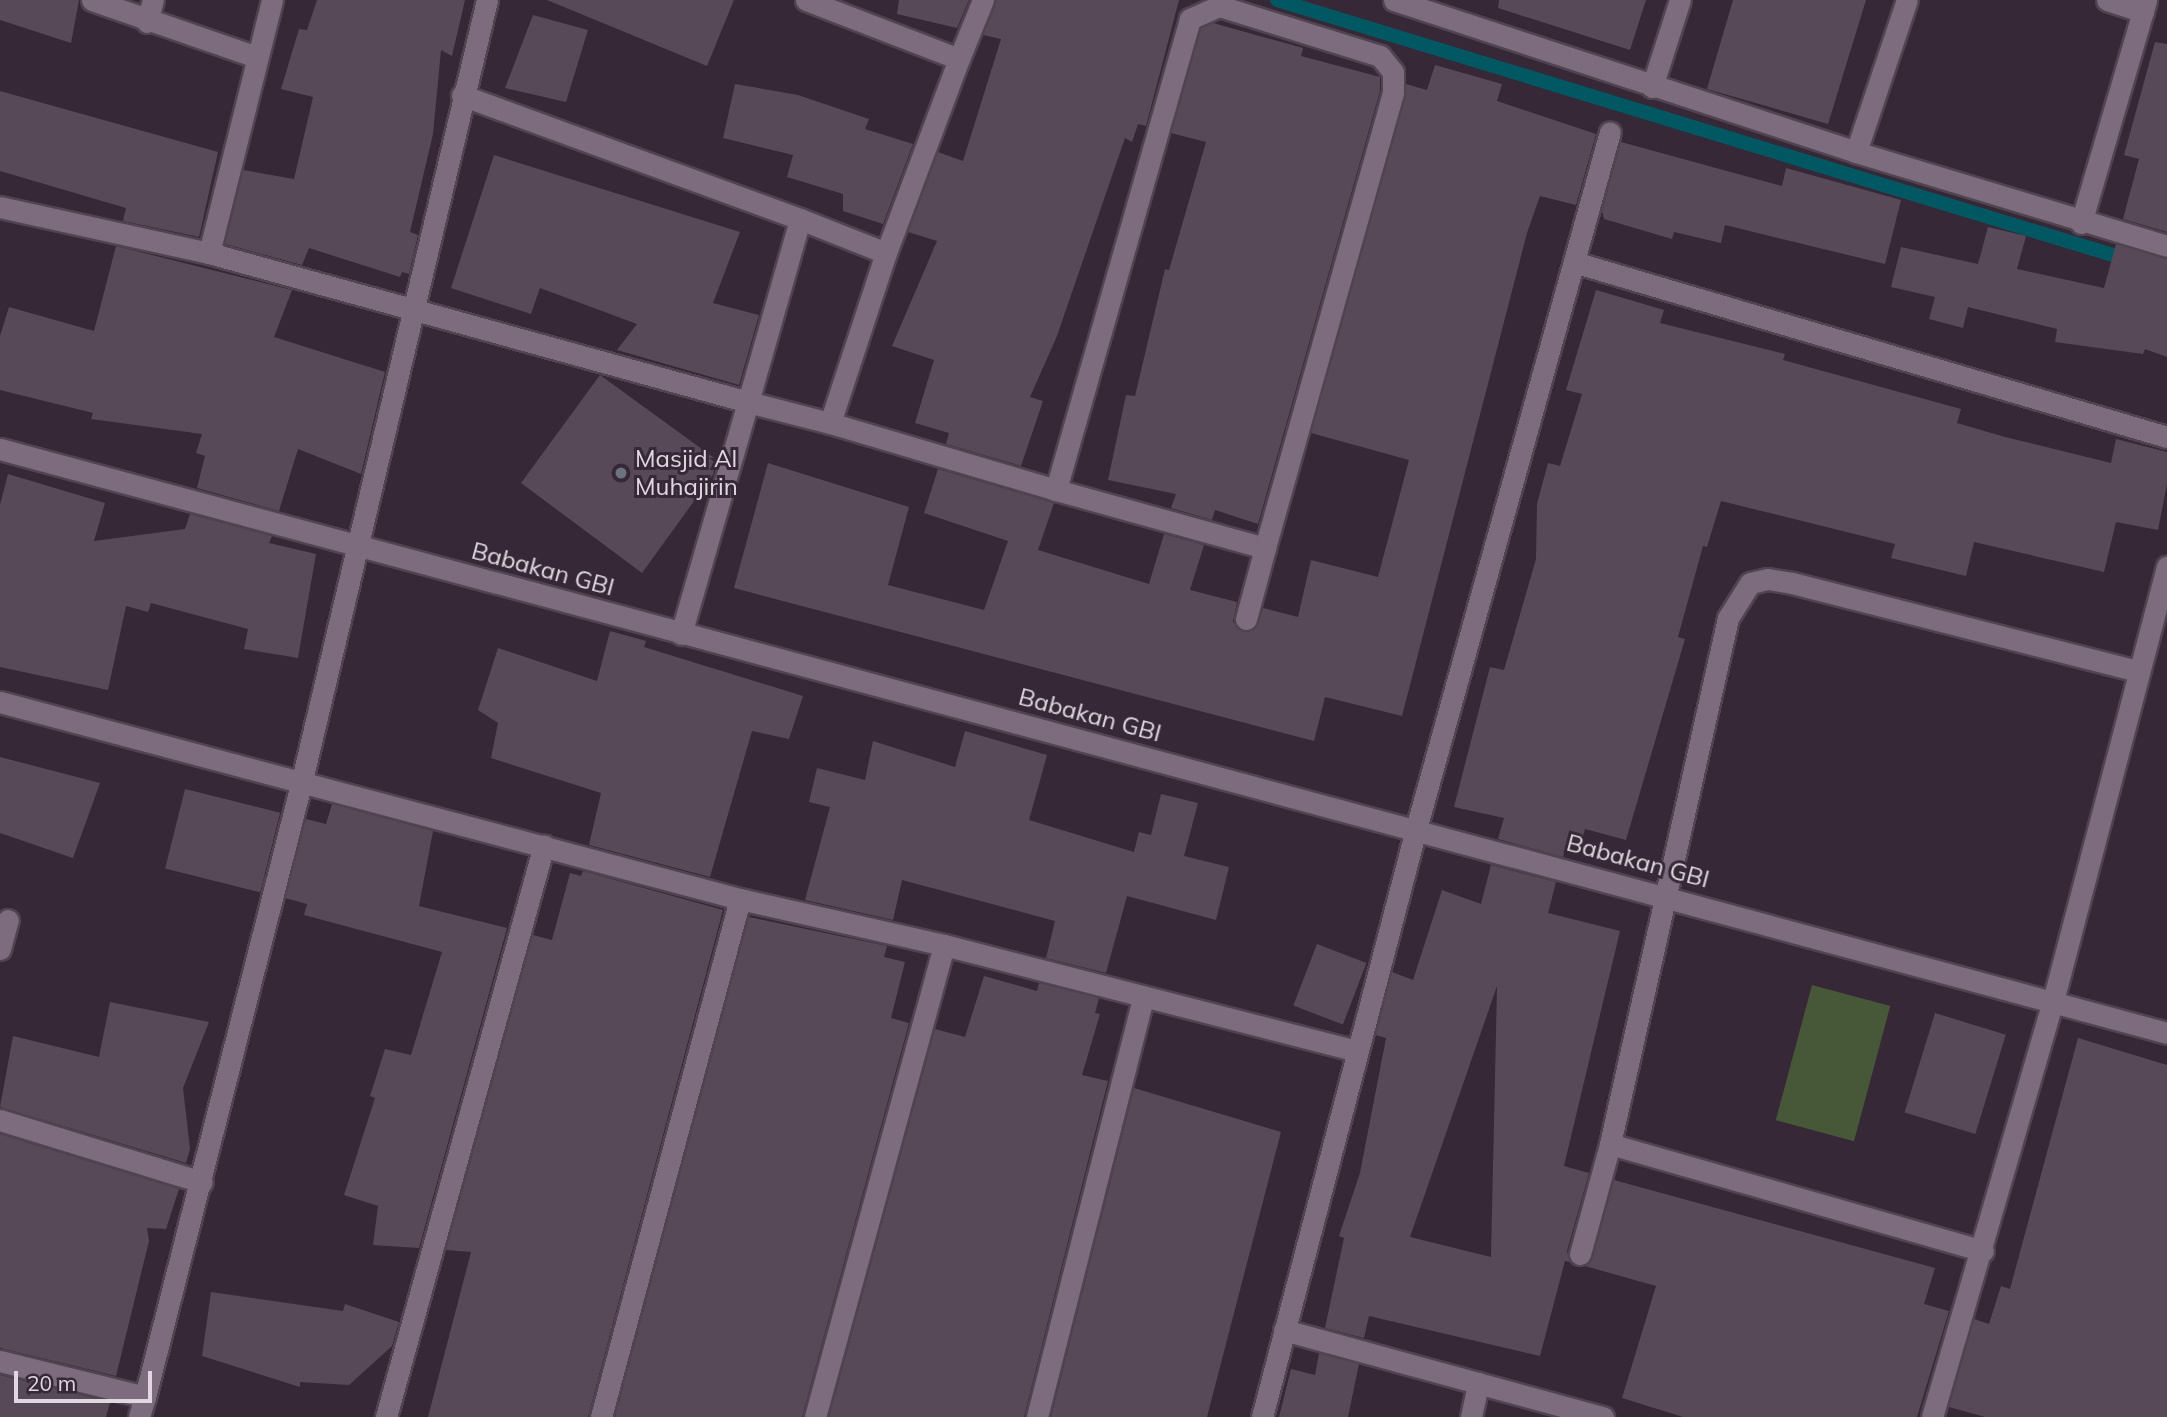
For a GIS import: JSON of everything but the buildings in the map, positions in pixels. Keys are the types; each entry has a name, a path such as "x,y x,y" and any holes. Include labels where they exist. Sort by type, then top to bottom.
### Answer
{"street":[{"path":"92,0 147,22 257,57"},
{"path":"147,22 153,0"},
{"path":"209,253 272,0"},
{"path":"0,1361 142,1407 202,1182 302,780 462,95 487,0"},
{"path":"806,0 959,59"},
{"path":"830,423 886,253 983,0"},
{"path":"1394,0 1447,9 1652,87 2081,223 2167,246"},
{"path":"1652,87 1680,0"},
{"path":"1856,152 1907,0"},
{"path":"2081,223 2144,6 2107,0"},
{"path":"1056,490 1182,33 1190,19 1203,9 1237,10 1380,56 1393,72 1395,82 1246,619"},
{"path":"462,95 886,253"},
{"path":"1262,1417 1416,829 1577,263 1610,132"},
{"path":"0,207 209,253 412,307 1265,548"},
{"path":"681,634 800,219"},
{"path":"1577,263 2167,437"},
{"name":"Babakan GBI","path":"0,449 2167,1032"},
{"path":"1932,1417 1983,1251 2053,1001 2137,671 2167,567"},
{"path":"1580,1254 1610,1144 1728,618 1750,583 1768,579 1792,583 2137,671"},
{"path":"0,702 302,780 740,899 944,945 1357,1051"},
{"path":"386,1417 544,845"},
{"path":"600,1417 740,899"},
{"path":"0,949 8,920"},
{"path":"816,1417 944,945"},
{"path":"1037,1417 1143,998"},
{"path":"0,1120 202,1182"},
{"path":"1610,1144 1983,1251"},
{"path":"1284,1330 1603,1417"},
{"path":"1471,1417 1478,1383"}],"green space":[{"path":"1812,985 1890,1006 1854,1141 1776,1120"}],"waterway":[{"path":"1277,0 2129,260"}],"place":[{"name":"Masjid Al Muhajirin","path":"621,473"}]}
